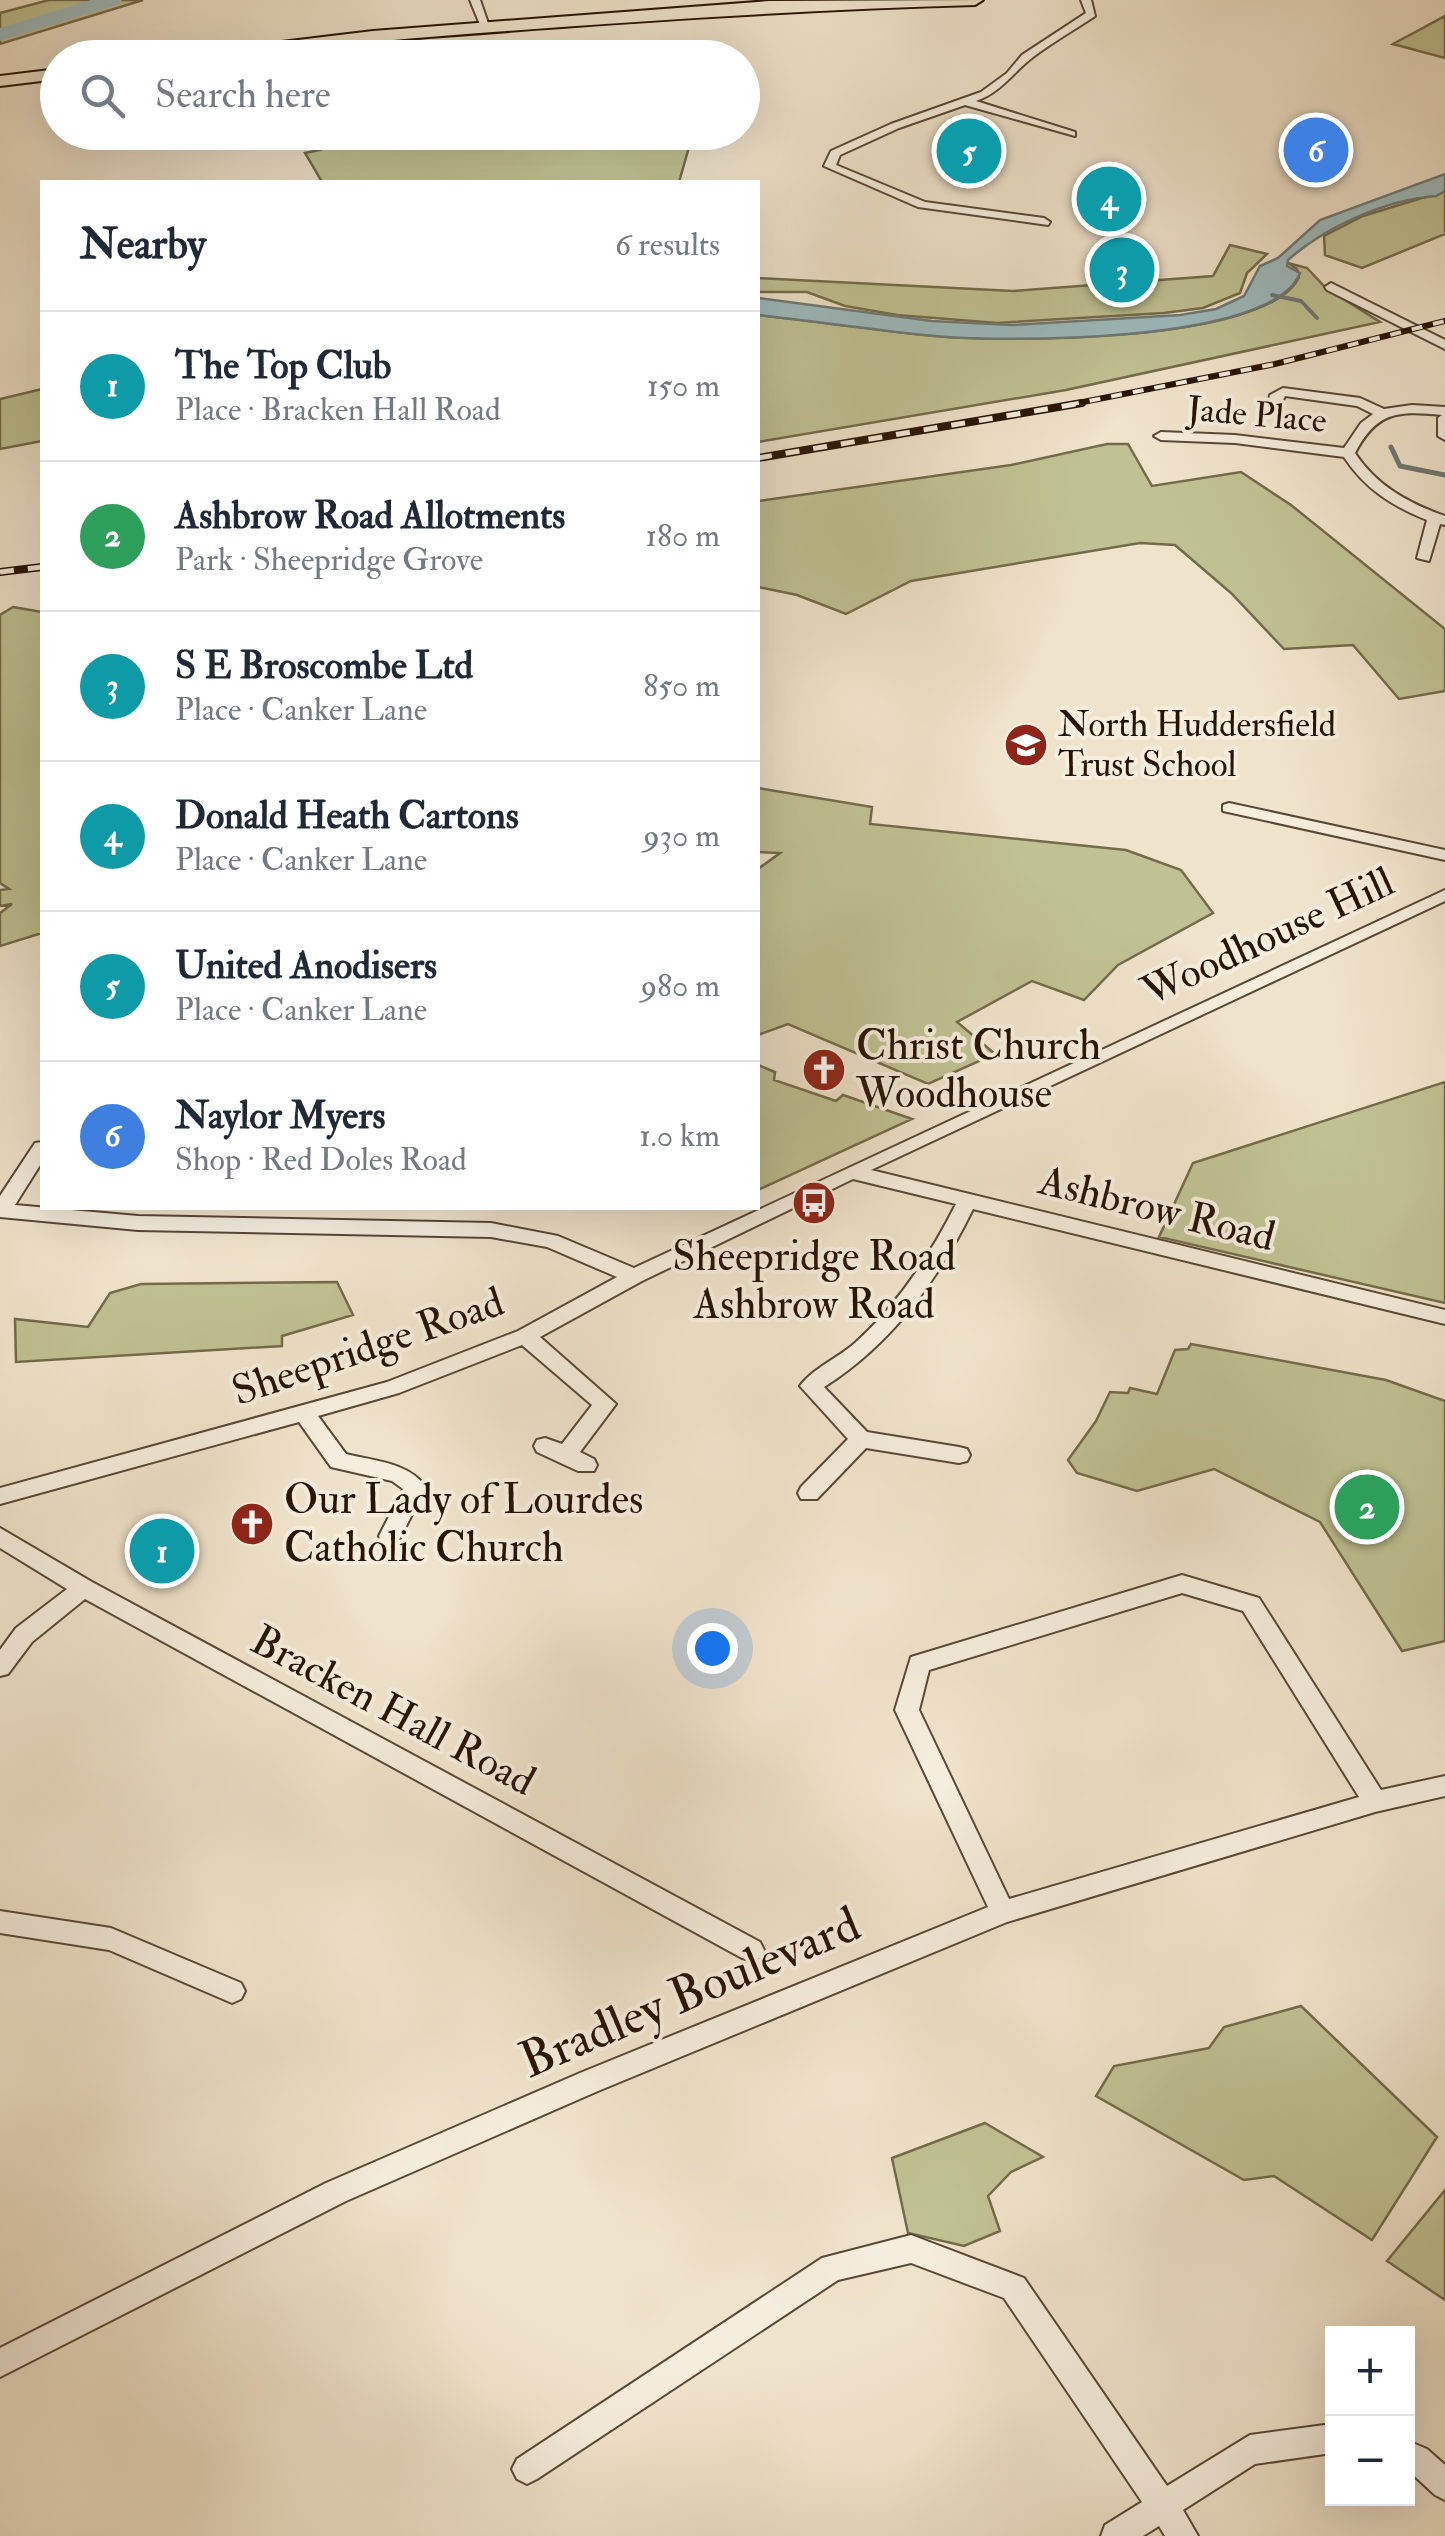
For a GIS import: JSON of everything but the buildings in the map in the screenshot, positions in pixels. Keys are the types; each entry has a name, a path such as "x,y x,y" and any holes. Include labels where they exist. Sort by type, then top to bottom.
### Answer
{"main road":[{"path":"367,40 744,4 770,11 974,0"},
{"path":"0,81 40,76"}],"street":[{"path":"475,0 486,28"},
{"path":"1044,222 922,205 830,166 835,153 992,90 1026,58 1091,14 1086,0"},
{"path":"965,101 1071,134"},
{"path":"1332,287 1445,345"},
{"path":"1272,410 1276,396 1292,387 1360,402 1380,412 1445,414 1445,436"},
{"path":"1380,412 1360,429 1348,454 1375,489 1400,506 1440,520 1424,558"},
{"name":"Jade Place","path":"1161,436 1234,439 1348,454"},
{"path":"1229,808 1445,855"},
{"name":"Woodhouse Hill","path":"851,1172 1444,898"},
{"path":"40,1151 0,1210 138,1223 491,1230 551,1241 635,1276"},
{"name":"Ashbrow Road","path":"851,1172 1445,1317"},
{"name":"Sheepridge Road","path":"0,1496 392,1388 525,1336 635,1276 851,1172"},
{"path":"959,1455 860,1439 810,1386 832,1374 896,1314 943,1254 967,1201"},
{"path":"525,1336 606,1404 566,1455"},
{"path":"305,1414 339,1461 398,1474 415,1486 390,1536"},
{"path":"809,1493 860,1439"},
{"name":"Bracken Hall Road","path":"0,1537 84,1588 751,1950"},
{"path":"1003,1912 907,1710 919,1664 1182,1584 1251,1604 1375,1802"},
{"path":"0,1664 24,1635 84,1588"},
{"name":"Bradley Boulevard","path":"0,2363 336,2192 589,2082 1003,1912 1375,1802 1445,1786"},
{"path":"0,1922 111,1939 232,1991"},
{"path":"527,2469 832,2268 912,2250 1014,2288 1183,2536"},
{"path":"1116,2536 1250,2450 1325,2441"},
{"path":"1415,2458 1445,2485"}],"green space":[{"path":"49,0 143,0 0,44 0,13"},
{"path":"1445,16 1445,58 1393,44"},
{"path":"688,150 680,180 321,180 305,153"},
{"path":"1445,191 1445,234 1362,268 1325,255 1324,236 1363,216"},
{"path":"1230,245 1267,254 1247,273 1240,293 1203,308 1164,313 997,323 897,315 845,306 807,292 760,292 760,278 1013,291 1213,276"},
{"path":"1288,263 1307,268 1326,288 1380,322 1066,390 760,442 760,315 959,338 1126,334 1185,327 1237,315 1277,299 1299,277 1297,269"},
{"path":"40,389 40,441 0,449 0,399"},
{"path":"1107,444 1128,444 1152,486 1241,472 1291,505 1445,629 1445,691 1399,699 1353,645 1284,649 1231,593 1175,545 1140,543 911,581 846,614 797,595 760,587 760,501 1011,465"},
{"path":"13,607 40,612 40,934 0,946 0,913 12,904 0,906 0,890 9,889 0,883 0,615"},
{"path":"760,788 872,807 870,824 1126,850 1181,870 1213,913 1118,965 1084,1000 1032,981 957,1022 995,1054 928,1084 788,1024 760,1034 760,868 780,853 760,852"},
{"path":"760,1066 775,1072 774,1080 836,1101 843,1095 912,1119 760,1189"},
{"path":"1445,1082 1445,1303 1159,1237 1193,1163"},
{"path":"337,1282 353,1315 282,1336 282,1346 16,1362 15,1319 88,1327 110,1293 141,1284"},
{"path":"1191,1344 1386,1380 1445,1401 1445,1641 1402,1651 1320,1522 1214,1469 1137,1491 1077,1473 1068,1460 1096,1421 1110,1392 1128,1393 1130,1388 1157,1394 1175,1350 1188,1349"},
{"path":"1301,2006 1437,2137 1372,2240 1274,2176 1244,2180 1096,2096 1114,2066 1209,2048 1224,2027"},
{"path":"985,2123 1043,2157 1011,2172 988,2196 1000,2231 964,2246 908,2233 892,2158"},
{"path":"1445,2190 1445,2300 1387,2261"}],"water":[{"path":"1445,174 1445,191 1436,196 1377,209 1338,226 1303,248 1288,260 1287,266 1300,273 1279,297 1240,314 1188,326 1066,338 959,338 760,315 760,298 932,321 1012,325 1180,315 1216,309 1244,296 1260,266 1278,258 1320,220"}],"waterway":[{"path":"0,35 112,0"},
{"path":"1272,295 1301,301 1317,318"},
{"path":"1391,447 1400,466 1445,475"}],"railway":[{"path":"1068,405 1275,364 1445,321"},
{"path":"760,458 1082,403"},
{"path":"0,572 40,567"}],"place":[{"name":"Naylor Myers","path":"1316,150"},
{"name":"United Anodisers","path":"969,151"},
{"name":"Donald Heath Cartons","path":"1109,199"},
{"name":"S E Broscombe Ltd","path":"1122,270"},
{"name":"North Huddersfield Trust School","path":"1026,745"},
{"name":"Christ Church Woodhouse","path":"824,1070"},
{"name":"Sheepridge Road Ashbrow Road","path":"814,1203"},
{"name":"Ashbrow Road Allotments","path":"1367,1507"},
{"name":"Our Lady of Lourdes Catholic Church","path":"252,1524"},
{"name":"The Top Club","path":"162,1551"}]}
